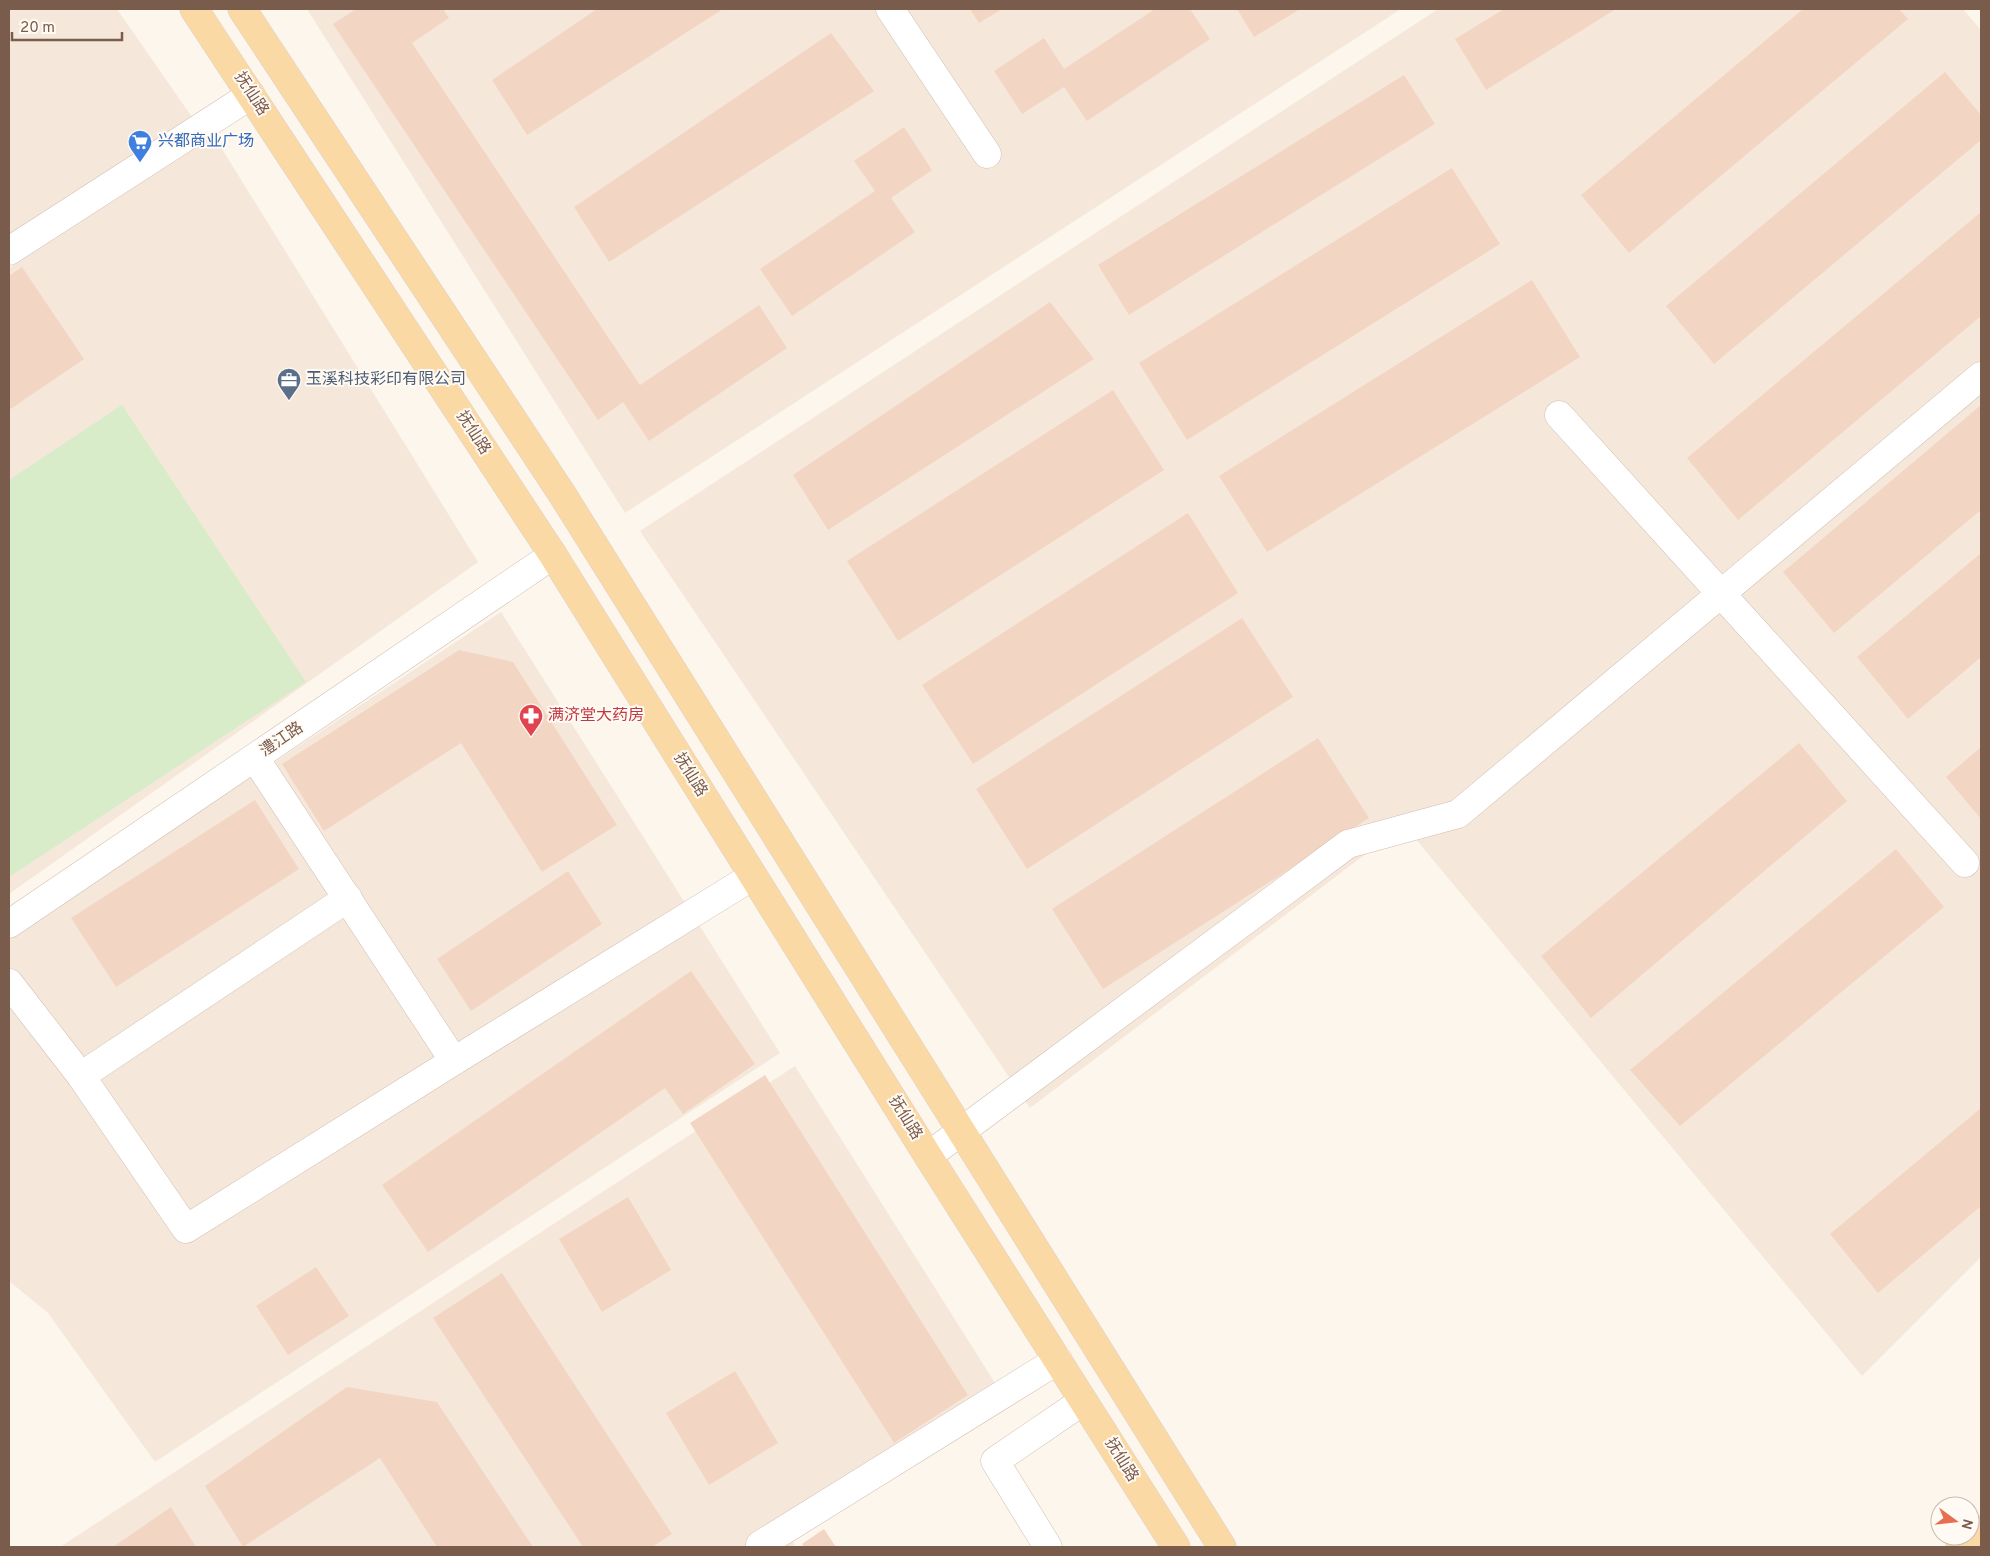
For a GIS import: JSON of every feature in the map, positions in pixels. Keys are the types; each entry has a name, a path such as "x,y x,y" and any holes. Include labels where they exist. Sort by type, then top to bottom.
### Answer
{"main road":[{"name":"抚仙路","path":"194,9 553,555 928,1156 1176,1547"},
{"path":"251,12 562,494 960,1132 1222,1547"},
{"path":"1960,1547 1981,1530"}],"street":[{"path":"890,9 987,154"},
{"path":"9,251 251,95"},
{"path":"928,1156 1348,844 1458,814 1981,376"},
{"path":"1558,415 1965,862"},
{"name":"澧江路","path":"9,924 553,555"},
{"path":"255,758 454,1061"},
{"path":"9,983 81,1076 186,1230 753,876"},
{"path":"81,1076 348,898"},
{"path":"762,1547 760,1545 1058,1360"},
{"path":"1048,1547 995,1461 1084,1401"}],"shaded area":[{"path":"9,9 117,9 192,117 9,241"},
{"path":"307,9 1401,9 625,513"},
{"path":"1438,9 1963,9 1981,30 1981,1257 1862,1376 1404,825 1030,1108 640,531"},
{"path":"214,136 478,562 9,894 9,268"},
{"path":"501,612 780,1053 155,1462 48,1313 9,1281 9,938"},
{"path":"795,1066 1007,1402 793,1542 795,1547 60,1547"}],"green space":[{"path":"122,405 306,682 9,877 9,480"}],"building":[{"path":"356,9 443,9 449,18 412,43 640,385 759,305 787,348 649,441 623,402 598,420 333,24"},
{"path":"597,9 723,9 527,135 492,80"},
{"path":"970,9 1002,9 979,23"},
{"path":"1155,9 1190,9 1210,39 1087,121 1064,87 1022,114 994,71 1044,38 1064,69"},
{"path":"1237,9 1300,9 1254,37"},
{"path":"1504,9 1616,9 1486,90 1455,39"},
{"path":"1803,9 1899,9 1908,19 1629,253 1581,195"},
{"path":"831,33 874,91 609,262 574,207"},
{"path":"1945,72 1981,115 1981,140 1714,364 1666,306"},
{"path":"1404,75 1435,124 1129,315 1098,265"},
{"path":"904,127 932,170 891,198 915,232 792,316 760,269 875,191 854,161"},
{"path":"1452,168 1500,244 1187,440 1139,363"},
{"path":"1981,212 1981,316 1738,520 1687,458"},
{"path":"22,267 84,359 9,410 9,276"},
{"path":"1532,280 1580,357 1267,552 1219,476"},
{"path":"1050,302 1094,359 828,530 793,475"},
{"path":"1113,390 1164,470 898,641 847,561"},
{"path":"1981,405 1981,510 1834,633 1783,572"},
{"path":"1188,513 1238,593 973,764 922,685"},
{"path":"1981,553 1981,657 1908,719 1857,657"},
{"path":"1242,618 1293,697 1027,869 976,789"},
{"path":"459,650 513,662 617,825 542,872 461,743 324,831 282,764"},
{"path":"1318,738 1369,818 1103,989 1052,909"},
{"path":"1799,743 1847,801 1591,1018 1541,956"},
{"path":"1981,747 1981,819 1946,777"},
{"path":"255,800 299,869 116,987 71,918"},
{"path":"1896,849 1944,907 1680,1126 1630,1070"},
{"path":"568,871 602,924 471,1011 437,959"},
{"path":"691,971 755,1064 683,1114 665,1088 428,1252 382,1185"},
{"path":"765,1075 968,1395 894,1443 690,1123"},
{"path":"1981,1108 1981,1206 1878,1293 1830,1234"},
{"path":"628,1197 671,1270 602,1312 559,1239"},
{"path":"316,1267 349,1316 288,1355 256,1306"},
{"path":"502,1273 672,1534 652,1547 583,1547 433,1318"},
{"path":"735,1371 778,1443 709,1485 666,1413"},
{"path":"347,1387 437,1402 533,1547 437,1547 380,1458 243,1547 205,1486"},
{"path":"171,1507 196,1547 113,1547"},
{"path":"824,1529 836,1547 804,1547 802,1544"}],"place":[{"name":"兴都商业广场","path":"140,163"},
{"name":"玉溪科技彩印有限公司","path":"289,401"},
{"name":"满济堂大药房","path":"531,737"}]}
